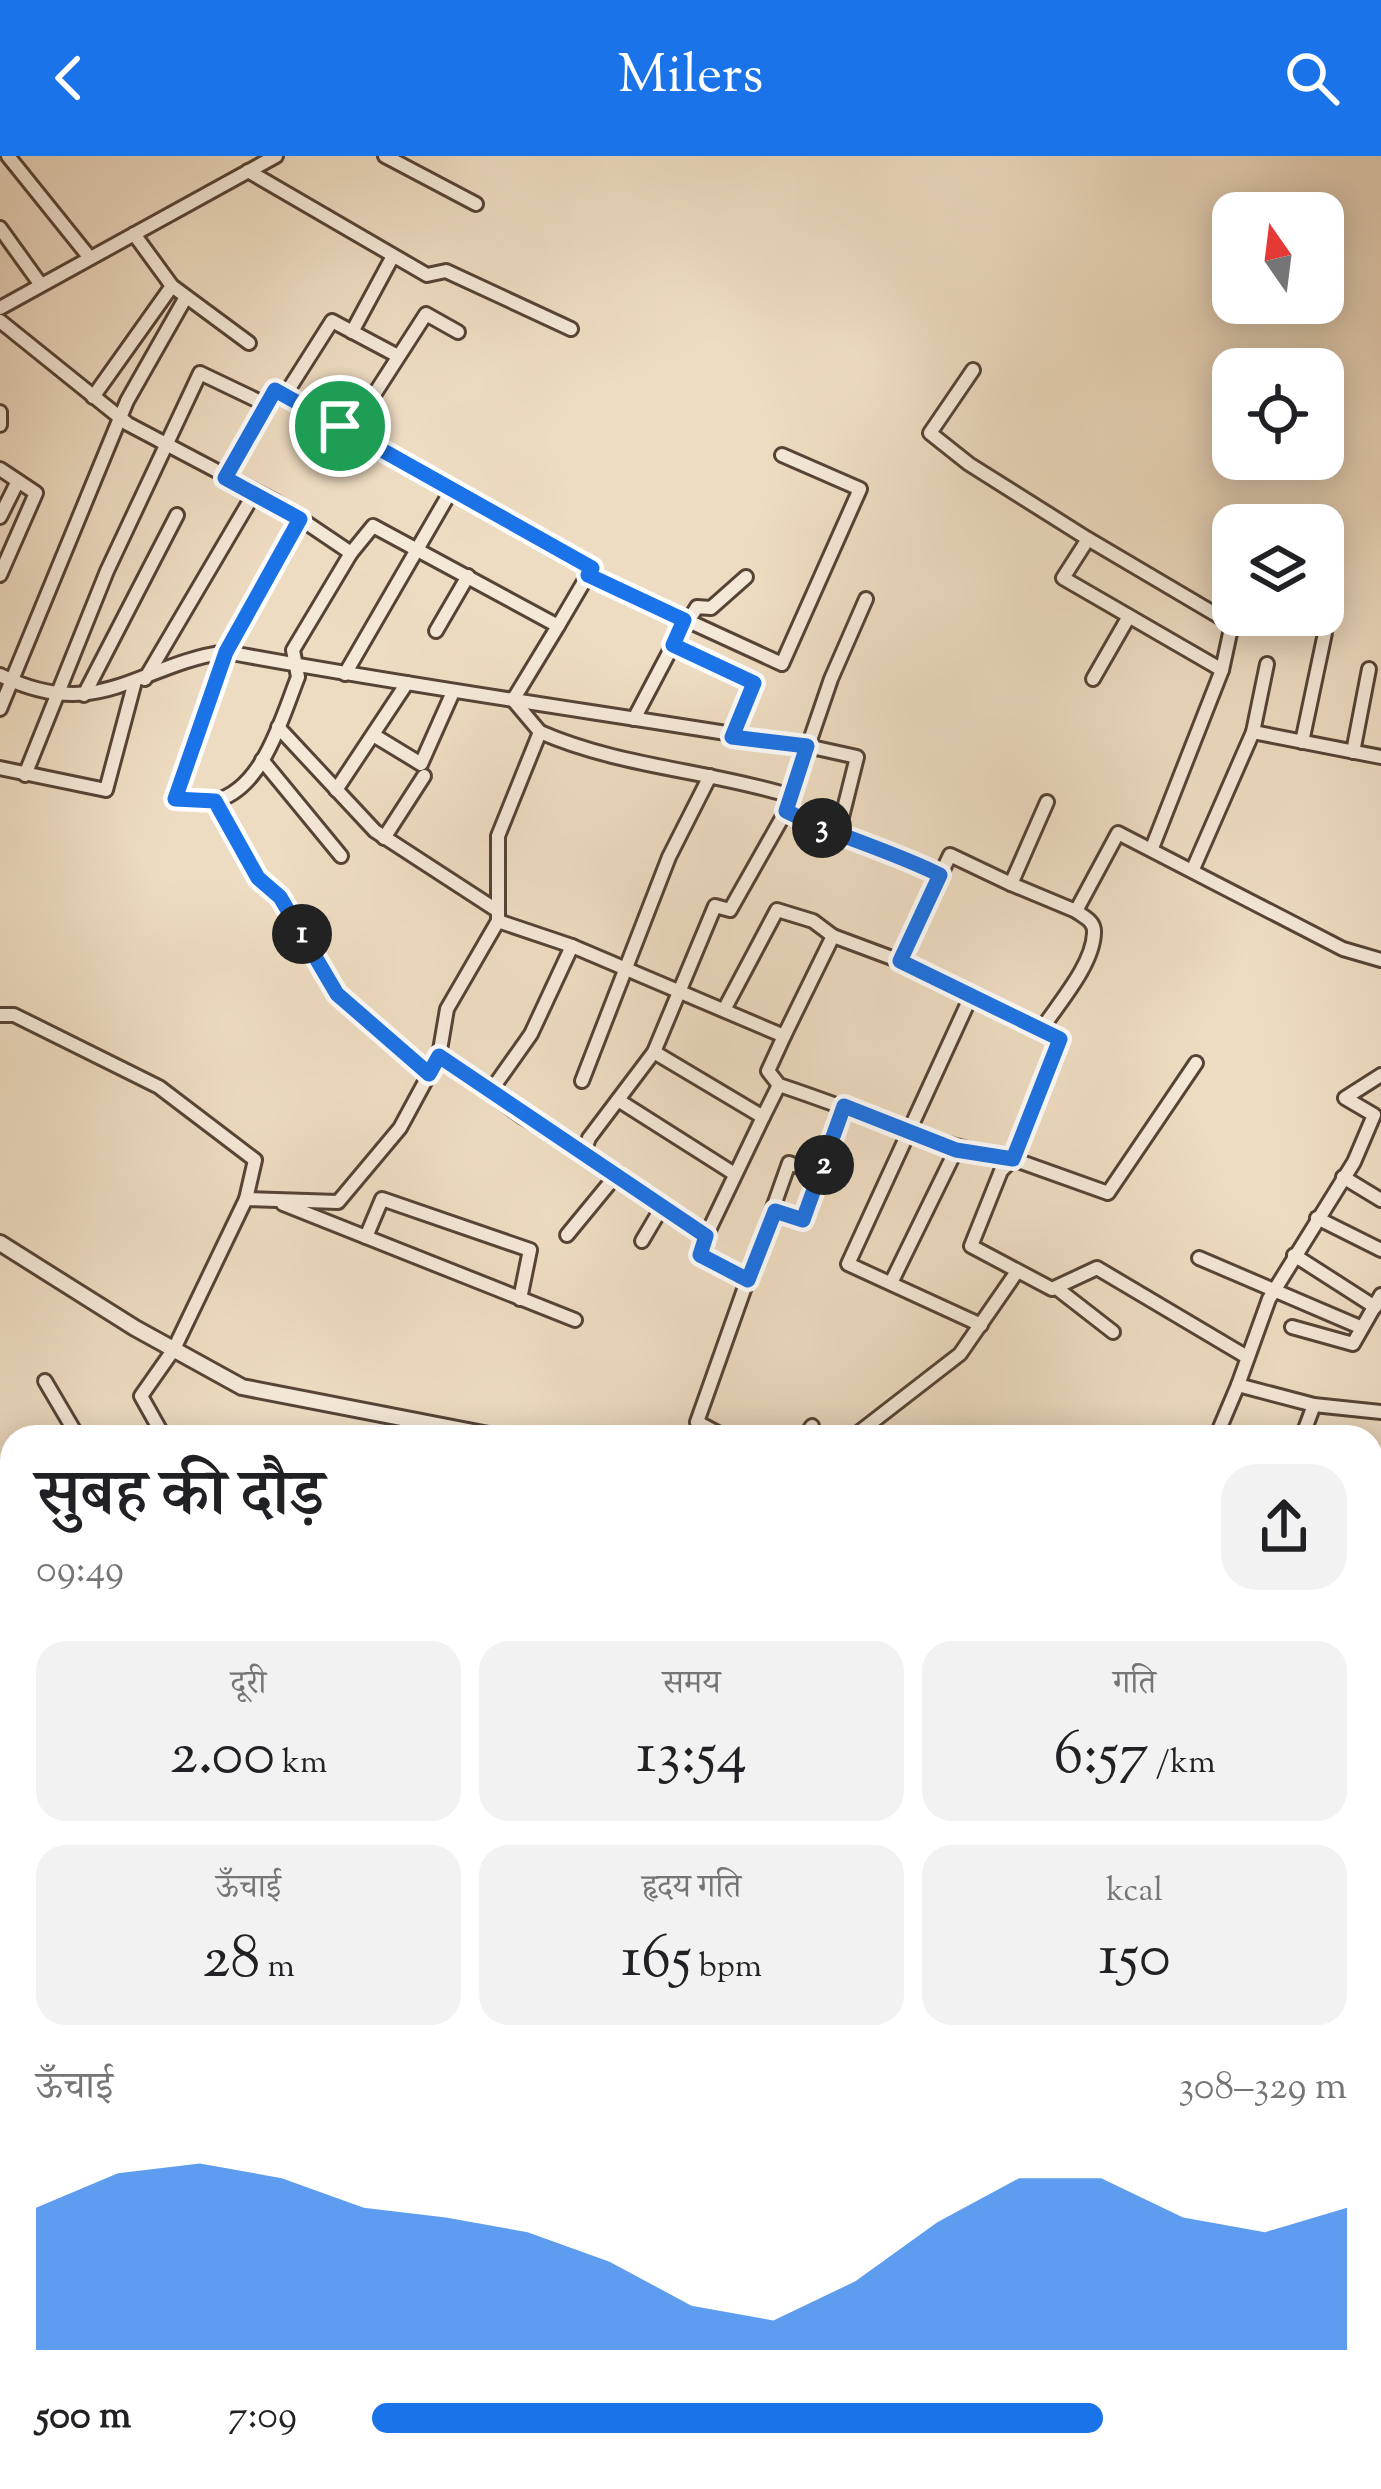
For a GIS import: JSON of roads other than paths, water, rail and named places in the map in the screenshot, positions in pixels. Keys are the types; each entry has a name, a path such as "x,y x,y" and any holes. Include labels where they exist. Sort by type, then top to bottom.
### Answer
{"street":[{"path":"8,156 90,258"},
{"path":"0,308 276,156"},
{"path":"386,156 476,204"},
{"path":"248,171 427,275 446,271 572,329"},
{"path":"0,228 41,285"},
{"path":"134,234 172,286 249,343"},
{"path":"352,332 393,256"},
{"path":"93,397 172,286"},
{"path":"0,709 5,678 122,419 185,297"},
{"path":"350,432 426,314 458,332"},
{"path":"0,321 122,419 255,492 351,553"},
{"path":"285,395 332,321 396,356"},
{"path":"973,370 931,434 1088,539 1232,624 1222,670 1152,848"},
{"path":"26,775 56,690 162,445 200,373 267,405"},
{"path":"225,478 275,390 592,568 513,700"},
{"path":"0,412 0,425"},
{"path":"588,575 782,664 860,489 782,455"},
{"path":"0,470 36,493 0,575"},
{"path":"0,517 18,481"},
{"path":"346,674 452,488"},
{"path":"0,768 106,790 140,683 255,492"},
{"path":"84,695 136,585 177,515"},
{"path":"300,519 226,652 175,799 215,801 244,783 262,760 298,677 292,650 351,553 373,526 559,626"},
{"path":"1088,539 1063,578 1222,670"},
{"path":"436,631 468,575"},
{"path":"634,719 684,620 697,607 711,608 746,577"},
{"path":"584,1152 654,1052 715,906 730,910 786,811 866,598"},
{"path":"1093,679 1128,618"},
{"path":"1302,742 1324,636"},
{"path":"673,645 754,683 732,737"},
{"path":"5,678 84,695 140,683 196,656 226,652 807,746 857,758 838,833"},
{"path":"1193,869 1253,732 1267,664"},
{"path":"1353,752 1369,669"},
{"path":"336,790 407,683"},
{"path":"375,736 421,764 453,692"},
{"path":"513,700 540,732 584,751 790,796"},
{"path":"278,727 384,838 498,916 784,1036"},
{"path":"246,1199 338,1202 400,1128 439,1056 447,1009 498,916 498,836 540,732"},
{"path":"1253,732 1381,757"},
{"path":"262,760 341,856"},
{"path":"384,838 424,776"},
{"path":"582,1081 669,857 710,776"},
{"path":"215,801 258,878 280,897 337,994 429,1074"},
{"path":"1011,884 1047,802"},
{"path":"786,811 875,843 940,875"},
{"path":"1076,910 1118,833 1343,949 1381,960"},
{"path":"900,961 950,855 1076,910 1092,923 1094,933 1077,974 1041,1030"},
{"path":"724,1010 777,910 801,916 833,936 900,961 1060,1039 1013,1159 1001,1171 971,1246 1016,1273 1059,1290 1113,1332"},
{"path":"833,936 768,1071 779,1085 911,1129 956,1150 1013,1159 1108,1193 1196,1064"},
{"path":"490,1092 530,1034 572,946"},
{"path":"972,994 848,1264 981,1325"},
{"path":"0,1015 14,1015 159,1087 255,1160 246,1199 174,1349 141,1396 157,1425"},
{"path":"654,1052 763,1117"},
{"path":"439,1056 706,1236"},
{"path":"1221,1425 1274,1289 1343,1178 1374,1115 1345,1098 1381,1075"},
{"path":"748,1280 700,1255 734,1173 779,1085"},
{"path":"618,1100 734,1173"},
{"path":"775,1211 803,1220 844,1106"},
{"path":"891,1283 956,1150"},
{"path":"702,1425 697,1422 789,1163 820,1175"},
{"path":"567,1235 618,1173"},
{"path":"1343,1178 1381,1200"},
{"path":"366,1237 382,1198 530,1250 520,1299"},
{"path":"271,1199 575,1320"},
{"path":"642,1241 662,1207"},
{"path":"1317,1218 1381,1250"},
{"path":"0,1243 242,1387 452,1425"},
{"path":"1292,1327 1353,1344 1378,1301 1294,1256"},
{"path":"1199,1258 1360,1327"},
{"path":"1059,1290 1097,1268 1247,1358"},
{"path":"868,1425 960,1354 1016,1273"},
{"path":"45,1381 71,1425"},
{"path":"1238,1385 1314,1405 1381,1412"},
{"path":"1306,1425 1314,1405"}]}
